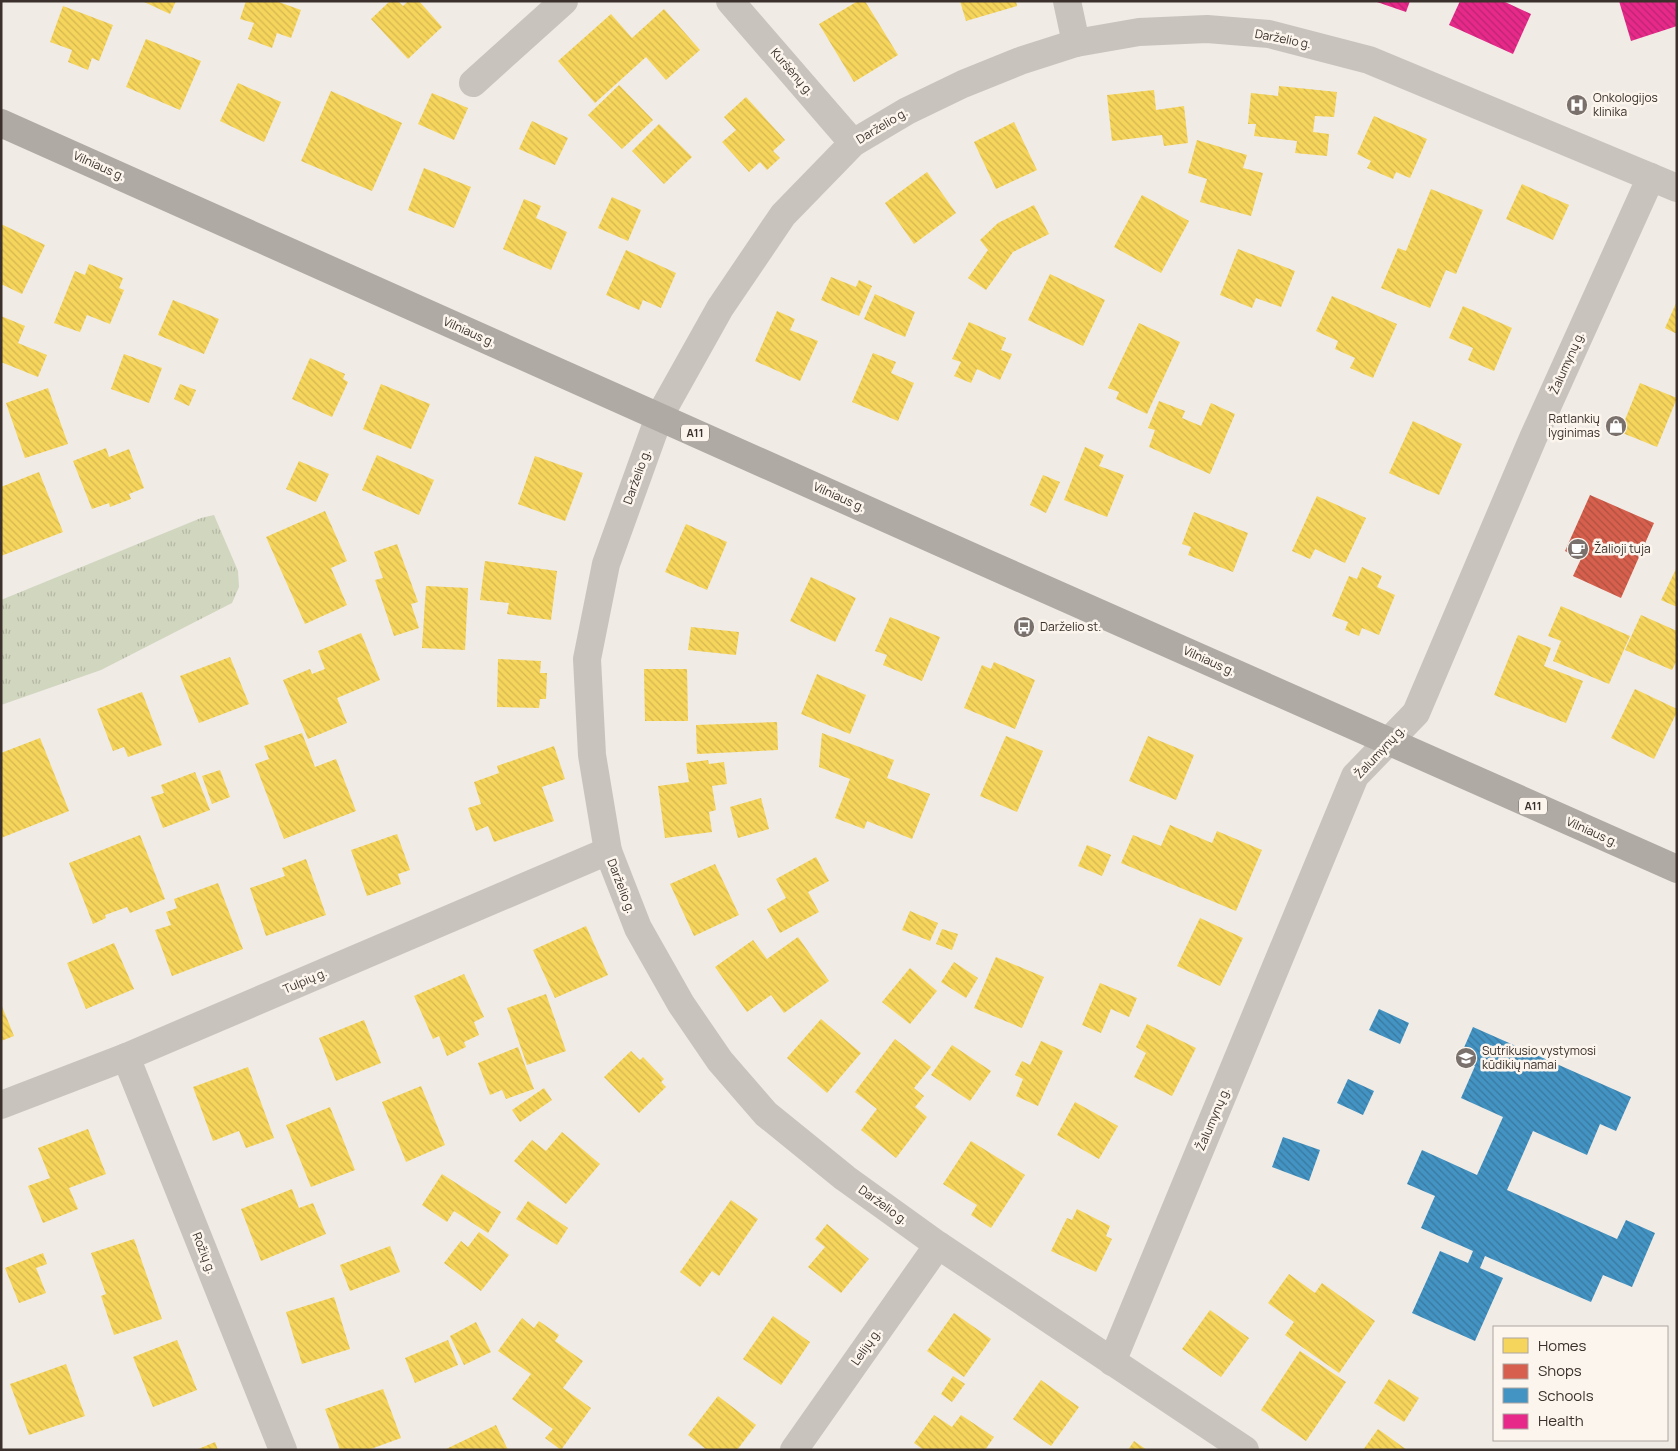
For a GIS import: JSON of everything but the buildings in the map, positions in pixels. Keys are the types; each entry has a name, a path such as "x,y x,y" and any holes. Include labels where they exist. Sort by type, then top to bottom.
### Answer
{"highway":[{"name":"Vilniaus g.","path":"1,123 1677,869"}],"street":[{"path":"473,83 564,1"},
{"name":"Kuršėnų g.","path":"730,1 854,143"},
{"path":"1067,1 1076,43"},
{"name":"Darželio g.","path":"1245,1450 938,1245 845,1178 766,1114 720,1061 681,1004 638,928 608,851 592,754 588,659 606,564 659,417 720,308 783,215 854,143 907,111 963,84 1020,61 1076,43 1138,32 1208,29 1269,34 1369,60 1677,188"},
{"name":"Žalumynų g.","path":"1112,1362 1355,776 1416,713 1533,438 1651,177"},
{"name":"Tulpių g.","path":"1,1105 126,1057 608,851"},
{"name":"Rožių g.","path":"126,1057 283,1450"},
{"name":"Lelijų g.","path":"794,1450 938,1245"}],"green space":[{"path":"214,515 238,571 239,587 232,603 101,670 1,705 1,600 201,518"}],"place":[{"name":"Onkologijos klinika","path":"1577,105"},
{"name":"Ratlankių lyginimas","path":"1616,426"},
{"name":"Žalioji tuja","path":"1578,549"},
{"name":"Darželio st.","path":"1024,627"},
{"name":"Sutrikusio vystymosi kūdikių namai","path":"1466,1058"}]}
